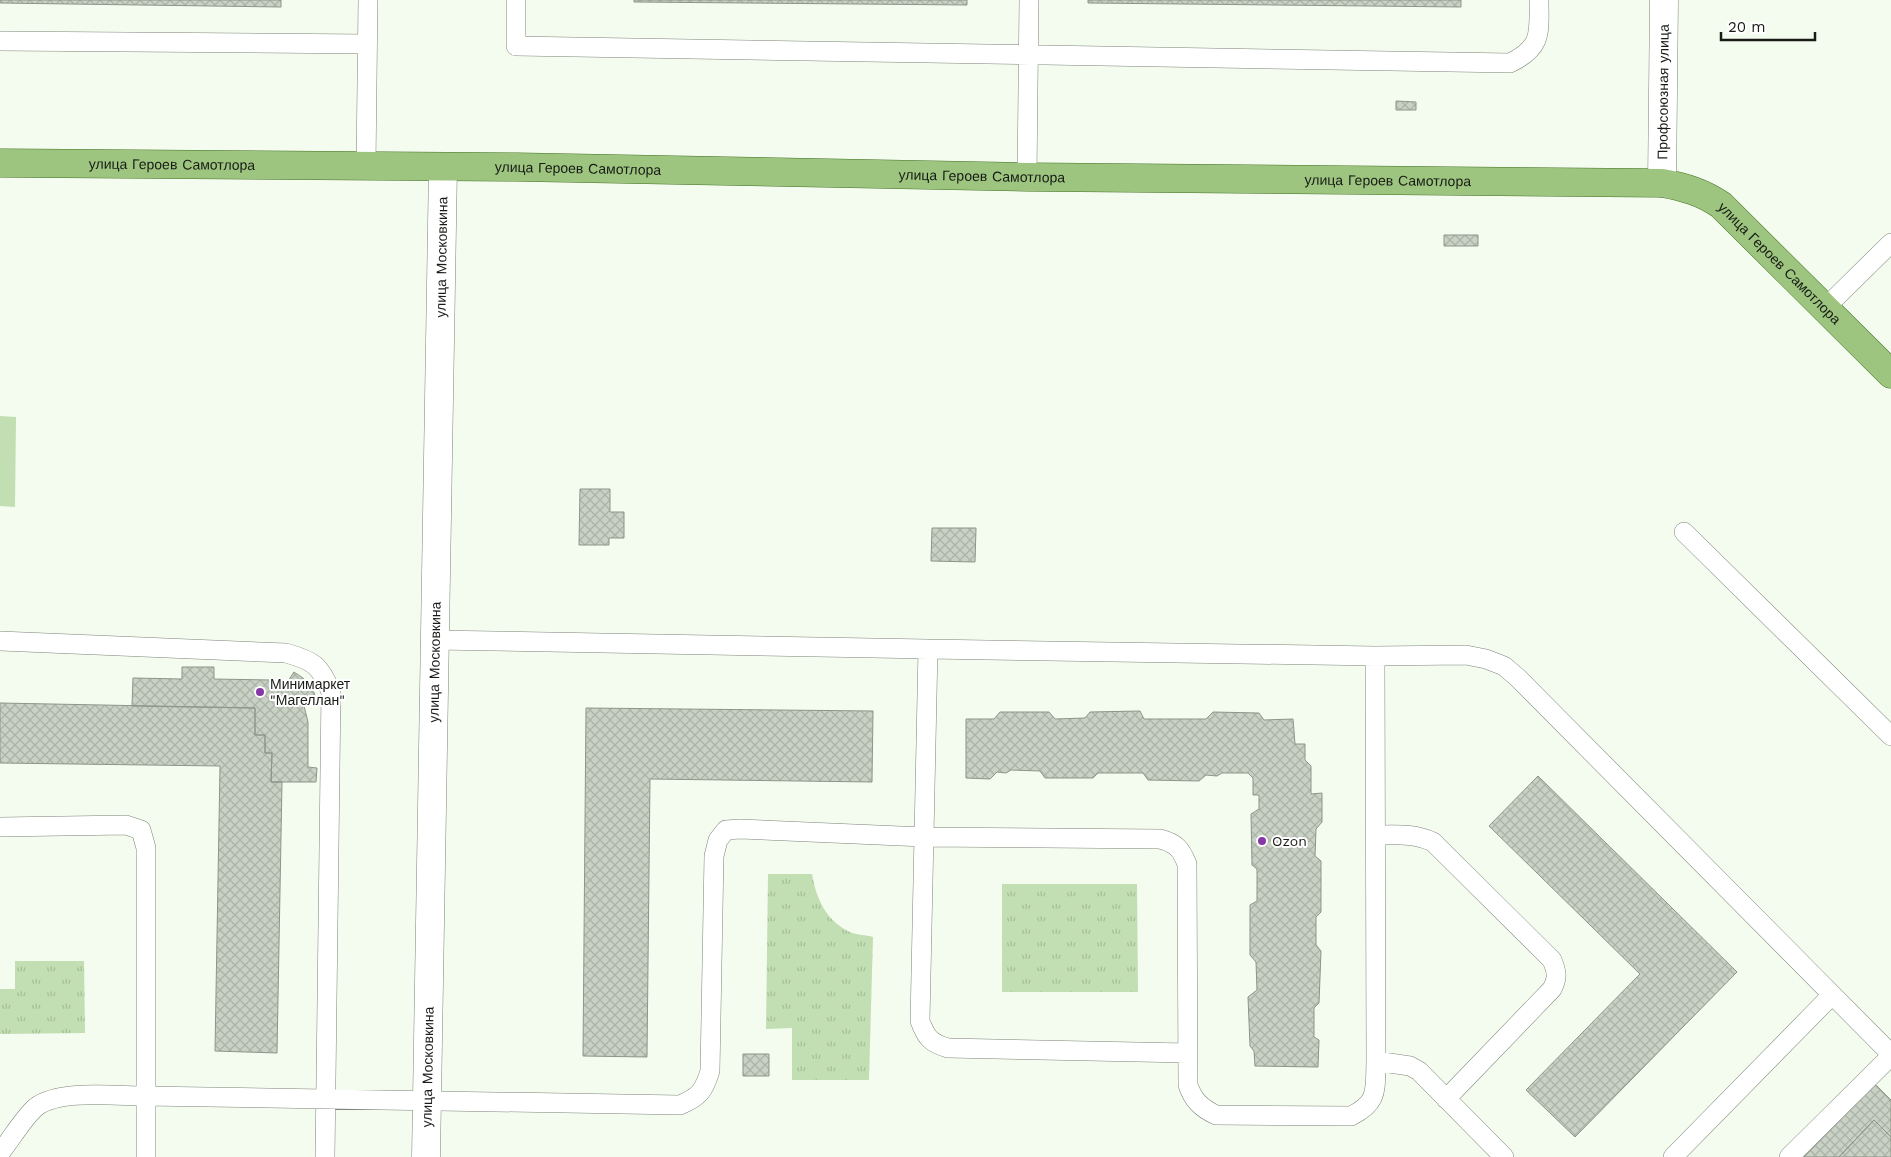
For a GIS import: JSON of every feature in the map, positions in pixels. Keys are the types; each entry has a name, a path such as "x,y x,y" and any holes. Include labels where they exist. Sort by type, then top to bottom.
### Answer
{"main road":[{"name":"улица Героев Самотлора","path":"0,163 443,167 1027,177 1662,183 1684,187 1704,194 1721,204 1891,374"}],"street":[{"name":"Профсоюзная улица","path":"1662,183 1664,0"},
{"name":"улица Московкина","path":"426,1157 443,167"}],"lane":[{"path":"366,166 368,0"},
{"path":"516,0 516,46 1510,63 1524,56 1537,42 1539,0"},
{"path":"1027,177 1029,0"},
{"path":"0,41 367,44"},
{"path":"1825,308 1891,243"},
{"path":"1684,532 1891,736"},
{"path":"435,640 1375,656 1466,655 1486,659 1504,666 1518,678 1891,1055 1789,1157"},
{"path":"0,642 286,653 306,658 324,673 331,692 325,1157"},
{"path":"928,649 920,1021 925,1034 935,1044 948,1048 1187,1053"},
{"path":"0,1153 35,1108 50,1098 66,1096 680,1105 694,1100 706,1086 710,1071 714,856 718,840 726,830 740,829 924,837 1160,838 1172,842 1182,852 1186,864 1187,1053 1188,1085 1193,1098 1204,1109 1216,1115 1351,1116 1362,1110 1372,1100 1375,1090 1375,656"},
{"path":"0,827 126,825 140,830 146,848 146,1157"},
{"path":"1376,835 1409,834 1433,842 1552,960 1556,971 1557,981 1552,989 1446,1098"},
{"path":"1673,1157 1832,995"},
{"path":"1376,1061 1410,1066 1419,1071 1504,1157"}],"green space":[{"path":"0,416 16,417 15,507 0,506"},
{"path":"768,874 812,874 819,900 834,922 852,933 873,937 869,1080 792,1080 792,1028 766,1029"},
{"path":"1002,884 1137,884 1138,992 1002,992"},
{"path":"15,961 84,961 85,1033 0,1034 0,989 15,989"}],"building":[{"path":"0,0 281,0 281,7 0,3"},
{"path":"634,0 967,0 967,5 634,2"},
{"path":"1088,0 1461,0 1461,7 1088,3"},
{"path":"1396,101 1416,102 1416,110 1396,110"},
{"path":"1444,235 1478,235 1478,246 1444,246"},
{"path":"580,489 610,489 610,512 624,512 624,538 609,538 609,545 579,545"},
{"path":"932,528 976,528 975,562 931,561"},
{"path":"182,667 214,667 214,679 271,680 286,684 294,672 303,678 315,694 303,702 308,722 308,767 317,768 316,782 271,782 272,753 265,753 265,735 255,735 255,708 132,706 133,678 182,679"},
{"path":"0,703 255,708 255,735 265,735 265,753 272,753 271,782 282,782 277,1053 215,1051 220,766 0,763"},
{"path":"586,708 873,711 872,782 650,779 647,1057 583,1056"},
{"path":"1140,711 1144,719 1206,719 1213,712 1259,713 1264,720 1293,719 1295,744 1305,744 1305,760 1311,766 1311,794 1322,793 1322,822 1316,829 1315,856 1321,861 1321,912 1316,917 1316,945 1321,951 1319,1003 1314,1008 1314,1037 1319,1040 1318,1067 1255,1066 1254,1051 1250,1046 1248,997 1257,990 1256,962 1250,955 1250,905 1257,901 1257,869 1252,865 1251,814 1259,809 1259,795 1253,795 1253,778 1248,773 1222,773 1217,776 1206,775 1199,781 1148,780 1143,773 1098,773 1093,778 1045,778 1040,771 1011,770 1006,773 997,772 990,779 966,778 966,719 994,719 1000,712 1049,712 1055,719 1085,718 1090,712"},
{"path":"1538,776 1737,972 1575,1137 1526,1090 1640,974 1489,826"},
{"path":"743,1054 769,1054 769,1076 743,1076"},
{"path":"1875,1084 1891,1100 1891,1137 1874,1120 1839,1157 1804,1157"},
{"path":"1874,1120 1891,1137 1891,1157 1839,1157"}],"place":[{"name":"Минимаркет \"Магеллан\"","path":"260,692"},
{"name":"Ozon","path":"1262,841"}]}
